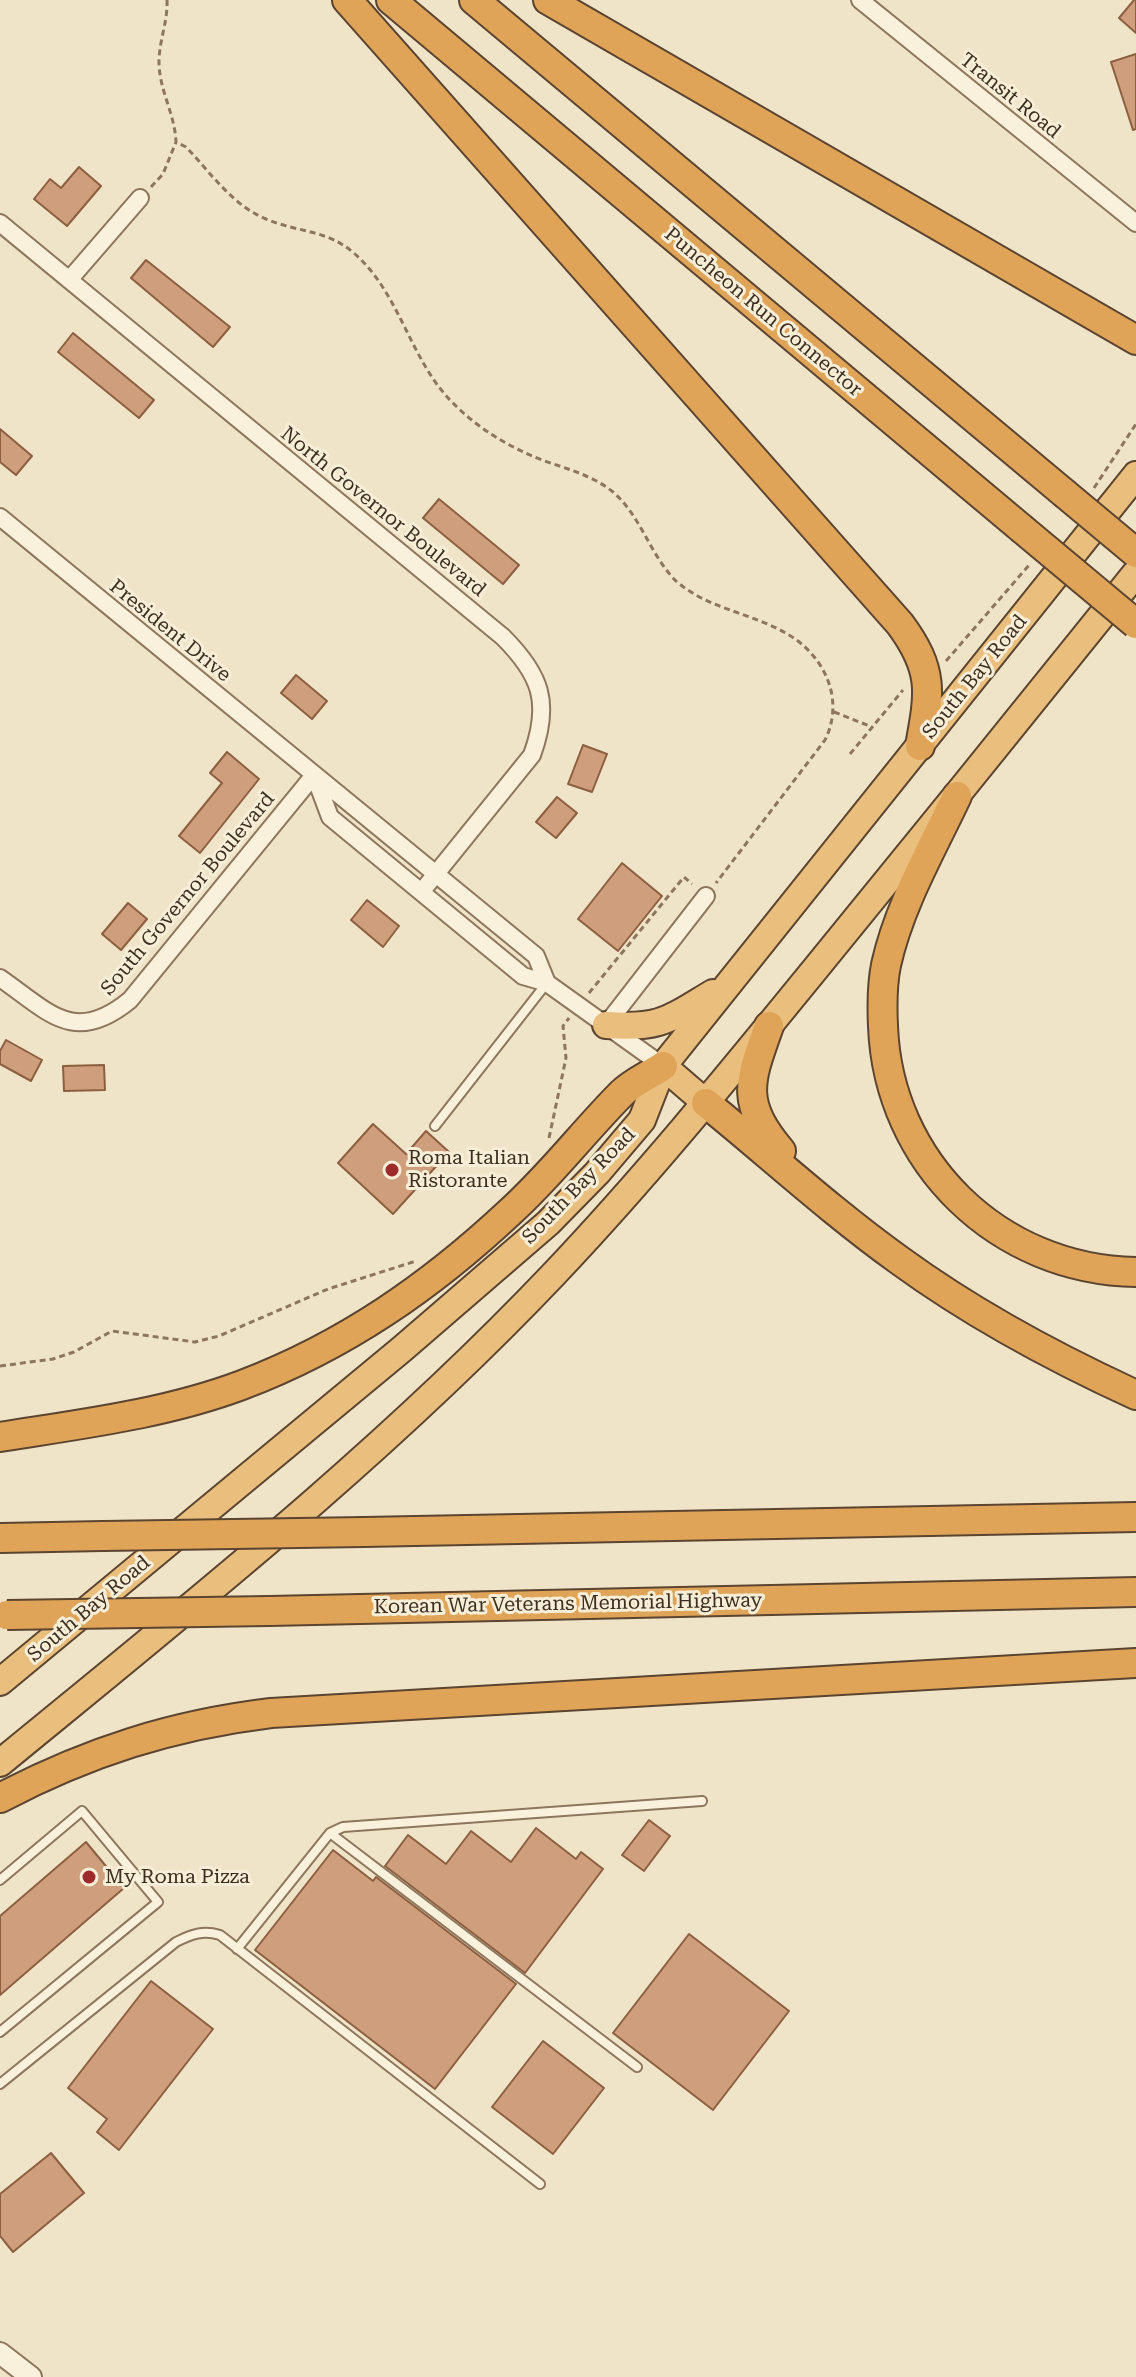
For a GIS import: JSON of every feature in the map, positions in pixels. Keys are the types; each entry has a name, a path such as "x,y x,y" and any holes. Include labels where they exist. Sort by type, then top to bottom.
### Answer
{"highway":[{"path":"347,0 900,624 914,643 927,674 927,707 920,746"},
{"name":"Puncheon Run Connector","path":"391,0 1136,624"},
{"path":"474,0 1076,493 1136,553"},
{"path":"548,0 1136,340"},
{"path":"1107,323 1136,330"},
{"name":"South Bay Road","path":"0,1682 402,1349 548,1223 597,1173 642,1120 663,1066 1136,475"},
{"name":"South Bay Road","path":"0,1763 231,1574 377,1447 551,1277 706,1103 1136,573"},
{"path":"957,796 906,904 886,966 882,998 886,1063 907,1127 927,1161 951,1191 1003,1234 1056,1259 1093,1269 1136,1272"},
{"path":"606,1025 645,1027 658,1024 730,983"},
{"path":"769,1026 752,1077 753,1105 764,1131 815,1192"},
{"path":"0,1437 183,1403 284,1368 373,1322 409,1297 510,1213 555,1169 624,1091 663,1066 897,1259 961,1303 1057,1357 1136,1395"},
{"path":"0,1538 1136,1517"},
{"name":"Korean War Veterans Memorial Highway","path":"4,1615 1136,1592"},
{"path":"0,1798 36,1779 129,1742 181,1727 259,1714 1136,1663"}],"street":[{"name":"Transit Road","path":"860,0 1136,223"},
{"path":"69,280 140,198"},
{"name":"North Governor Boulevard","path":"0,223 503,637 532,672 543,707 541,730 532,755 422,891"},
{"name":"President Drive","path":"0,517 536,956 547,983"},
{"name":"President Drive","path":"314,775 330,817 523,976 547,983 663,1066"},
{"name":"South Governor Boulevard","path":"0,978 62,1020 83,1024 99,1021 114,1013 130,1000 314,775"},
{"path":"606,1025 706,896"},
{"path":"0,2353 31,2377"}],"lane":[{"path":"435,1126 547,983"},
{"path":"237,1949 330,1833 343,1827 702,1801"},
{"path":"0,1880 82,1811 158,1902 0,2032"},
{"path":"330,1833 637,2067"},
{"path":"0,2084 176,1942 194,1933 211,1932 220,1935 540,2184"}],"path":[{"path":"140,198 163,174 176,142 159,61 167,0"},
{"path":"176,142 186,147 233,199 248,209 268,220 326,235 340,241 356,255 384,288 448,398 478,426 506,444 544,461 571,468 613,493 629,509 661,564 678,583 705,599 783,631 812,653 824,671 834,712 825,740 706,896 684,877 594,988"},
{"path":"1076,493 1136,424"},
{"path":"850,754 901,692 942,665 1034,560"},
{"path":"834,712 872,727"},
{"path":"543,1147 555,1121 566,1058 563,1026"},
{"path":"0,1366 53,1359 74,1352 112,1331 195,1342 219,1336 328,1289 416,1260"}],"building":[{"path":"1136,0 1136,33 1119,18"},
{"path":"1136,54 1136,129 1133,130 1111,62"},
{"path":"79,167 101,186 67,226 34,199 50,179 61,188"},
{"path":"146,260 230,327 213,347 131,278"},
{"path":"73,333 154,400 139,418 58,352"},
{"path":"0,429 32,456 16,475 0,462"},
{"path":"439,499 519,565 503,584 423,518"},
{"path":"296,675 327,701 312,719 281,693"},
{"path":"583,745 607,754 592,792 568,784"},
{"path":"227,752 259,779 200,853 179,836 222,783 210,773"},
{"path":"557,797 577,813 556,838 536,822"},
{"path":"622,863 662,896 618,951 578,919"},
{"path":"367,900 399,926 383,947 351,920"},
{"path":"128,903 147,919 121,950 102,934"},
{"path":"6,1040 42,1060 31,1081 0,1064 0,1051"},
{"path":"104,1065 105,1090 64,1091 63,1066"},
{"path":"373,1124 406,1154 426,1131 449,1152 393,1214 338,1163"},
{"path":"649,1820 670,1836 644,1871 622,1855"},
{"path":"536,1828 576,1859 581,1852 603,1869 525,1973 385,1866 408,1835 446,1864 471,1831 511,1862"},
{"path":"86,1842 124,1888 0,1995 0,1916"},
{"path":"333,1850 373,1881 376,1877 516,1984 435,2089 255,1950"},
{"path":"689,1934 789,2011 713,2110 613,2033"},
{"path":"151,1981 213,2029 119,2150 97,2132 107,2119 68,2088"},
{"path":"543,2041 604,2088 553,2154 492,2107"},
{"path":"51,2153 84,2193 13,2252 0,2236 0,2194"}],"place":[{"name":"Roma Italian Ristorante","path":"392,1170"},
{"name":"My Roma Pizza","path":"89,1877"}]}
